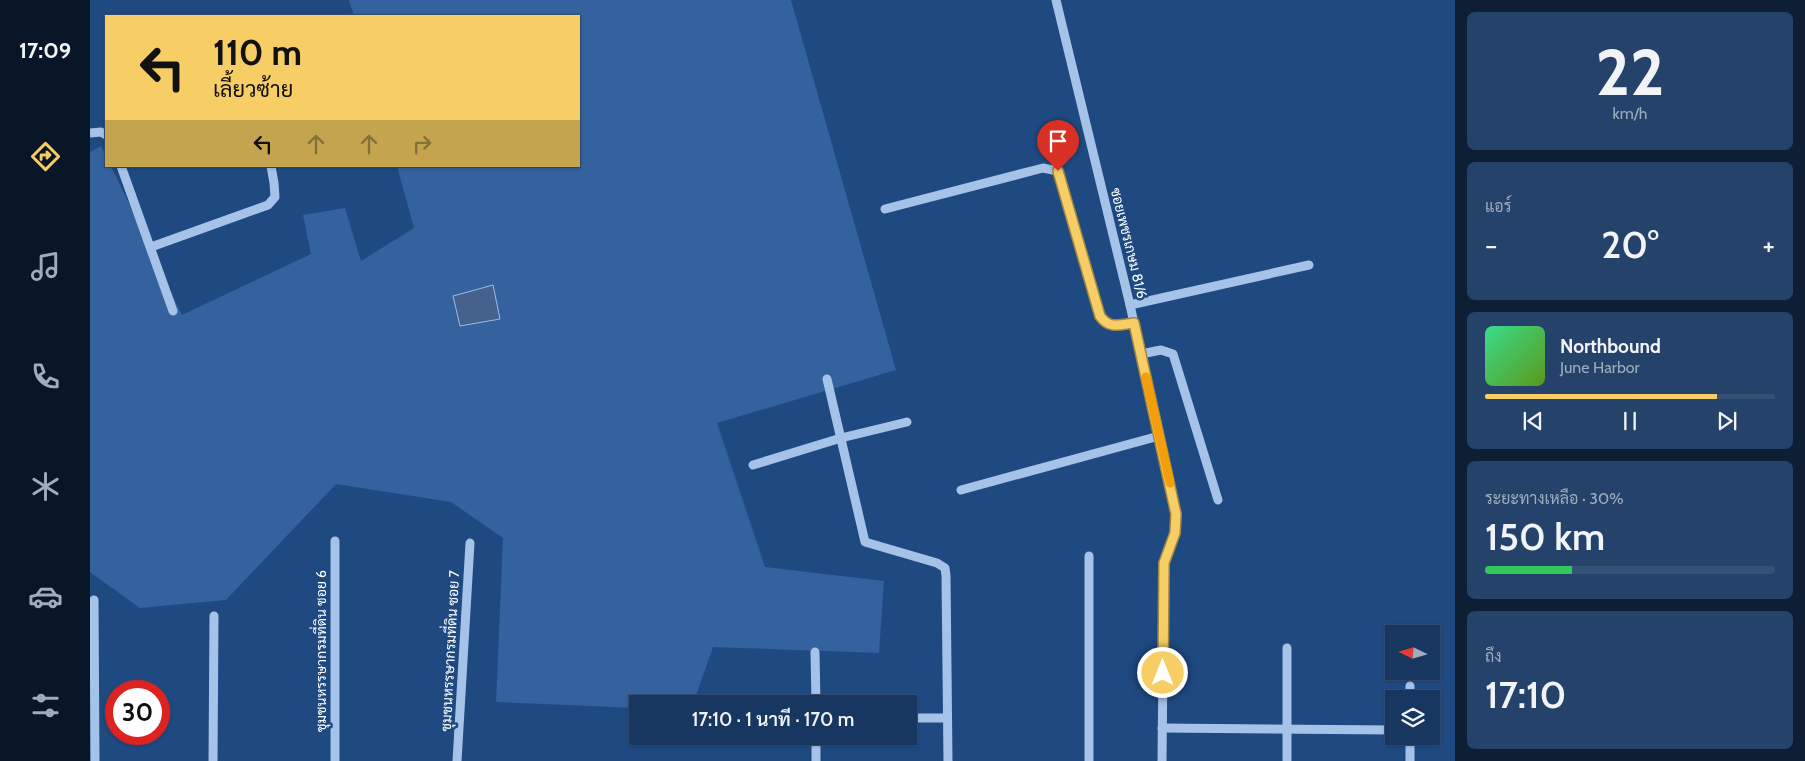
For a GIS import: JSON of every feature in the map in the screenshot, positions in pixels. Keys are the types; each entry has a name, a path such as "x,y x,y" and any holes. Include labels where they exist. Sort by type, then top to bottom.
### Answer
{"street":[{"name":"ซอยเพชรเกษม 81/6","path":"1056,0 1134,323 1176,514 1175,533 1164,563 1162,761"},
{"path":"90,133 104,134"},
{"path":"121,167 172,311"},
{"path":"151,247 268,205 275,197 271,167"},
{"path":"885,208 1043,168 1058,171 1100,316 1104,323 1114,326 1134,323"},
{"path":"1130,306 1309,265"},
{"path":"1141,354 1161,350 1173,354 1218,500"},
{"path":"827,379 865,542 937,563 945,568 948,761"},
{"path":"753,465 841,438 907,422"},
{"path":"961,490 1159,436"},
{"name":"ชุมชนหรรษากรมที่ดิน ซอย 6","path":"335,541 335,761"},
{"name":"ชุมชนหรรษากรมที่ดิน ซอย 7","path":"457,761 470,543"},
{"path":"1089,556 1089,761"},
{"path":"94,600 95,761"},
{"path":"213,761 214,616"},
{"path":"1287,648 1287,761"},
{"path":"815,652 816,695"},
{"path":"917,718 947,718"},
{"path":"1162,728 1385,730"},
{"path":"816,745 816,761"},
{"path":"1410,745 1410,761"}],"shaded area":[{"path":"349,0 791,0 896,370 717,423 765,567 884,581 879,653 713,647 696,695 629,695 629,708 496,702 503,538 451,502 336,484 226,600 140,608 90,572 90,152 101,146 105,154 105,167 111,167 182,315 311,254 303,215 345,208 361,261 414,228 397,167 580,167 580,15 354,15"},
{"path":"493,285 500,319 460,326 453,296"}],"slow traffic":[{"path":"1146,377 1170,483"}],"route":[{"path":"1058,171 1100,316 1104,323 1114,326 1134,323 1176,514 1175,533 1164,563 1163,673"}]}
